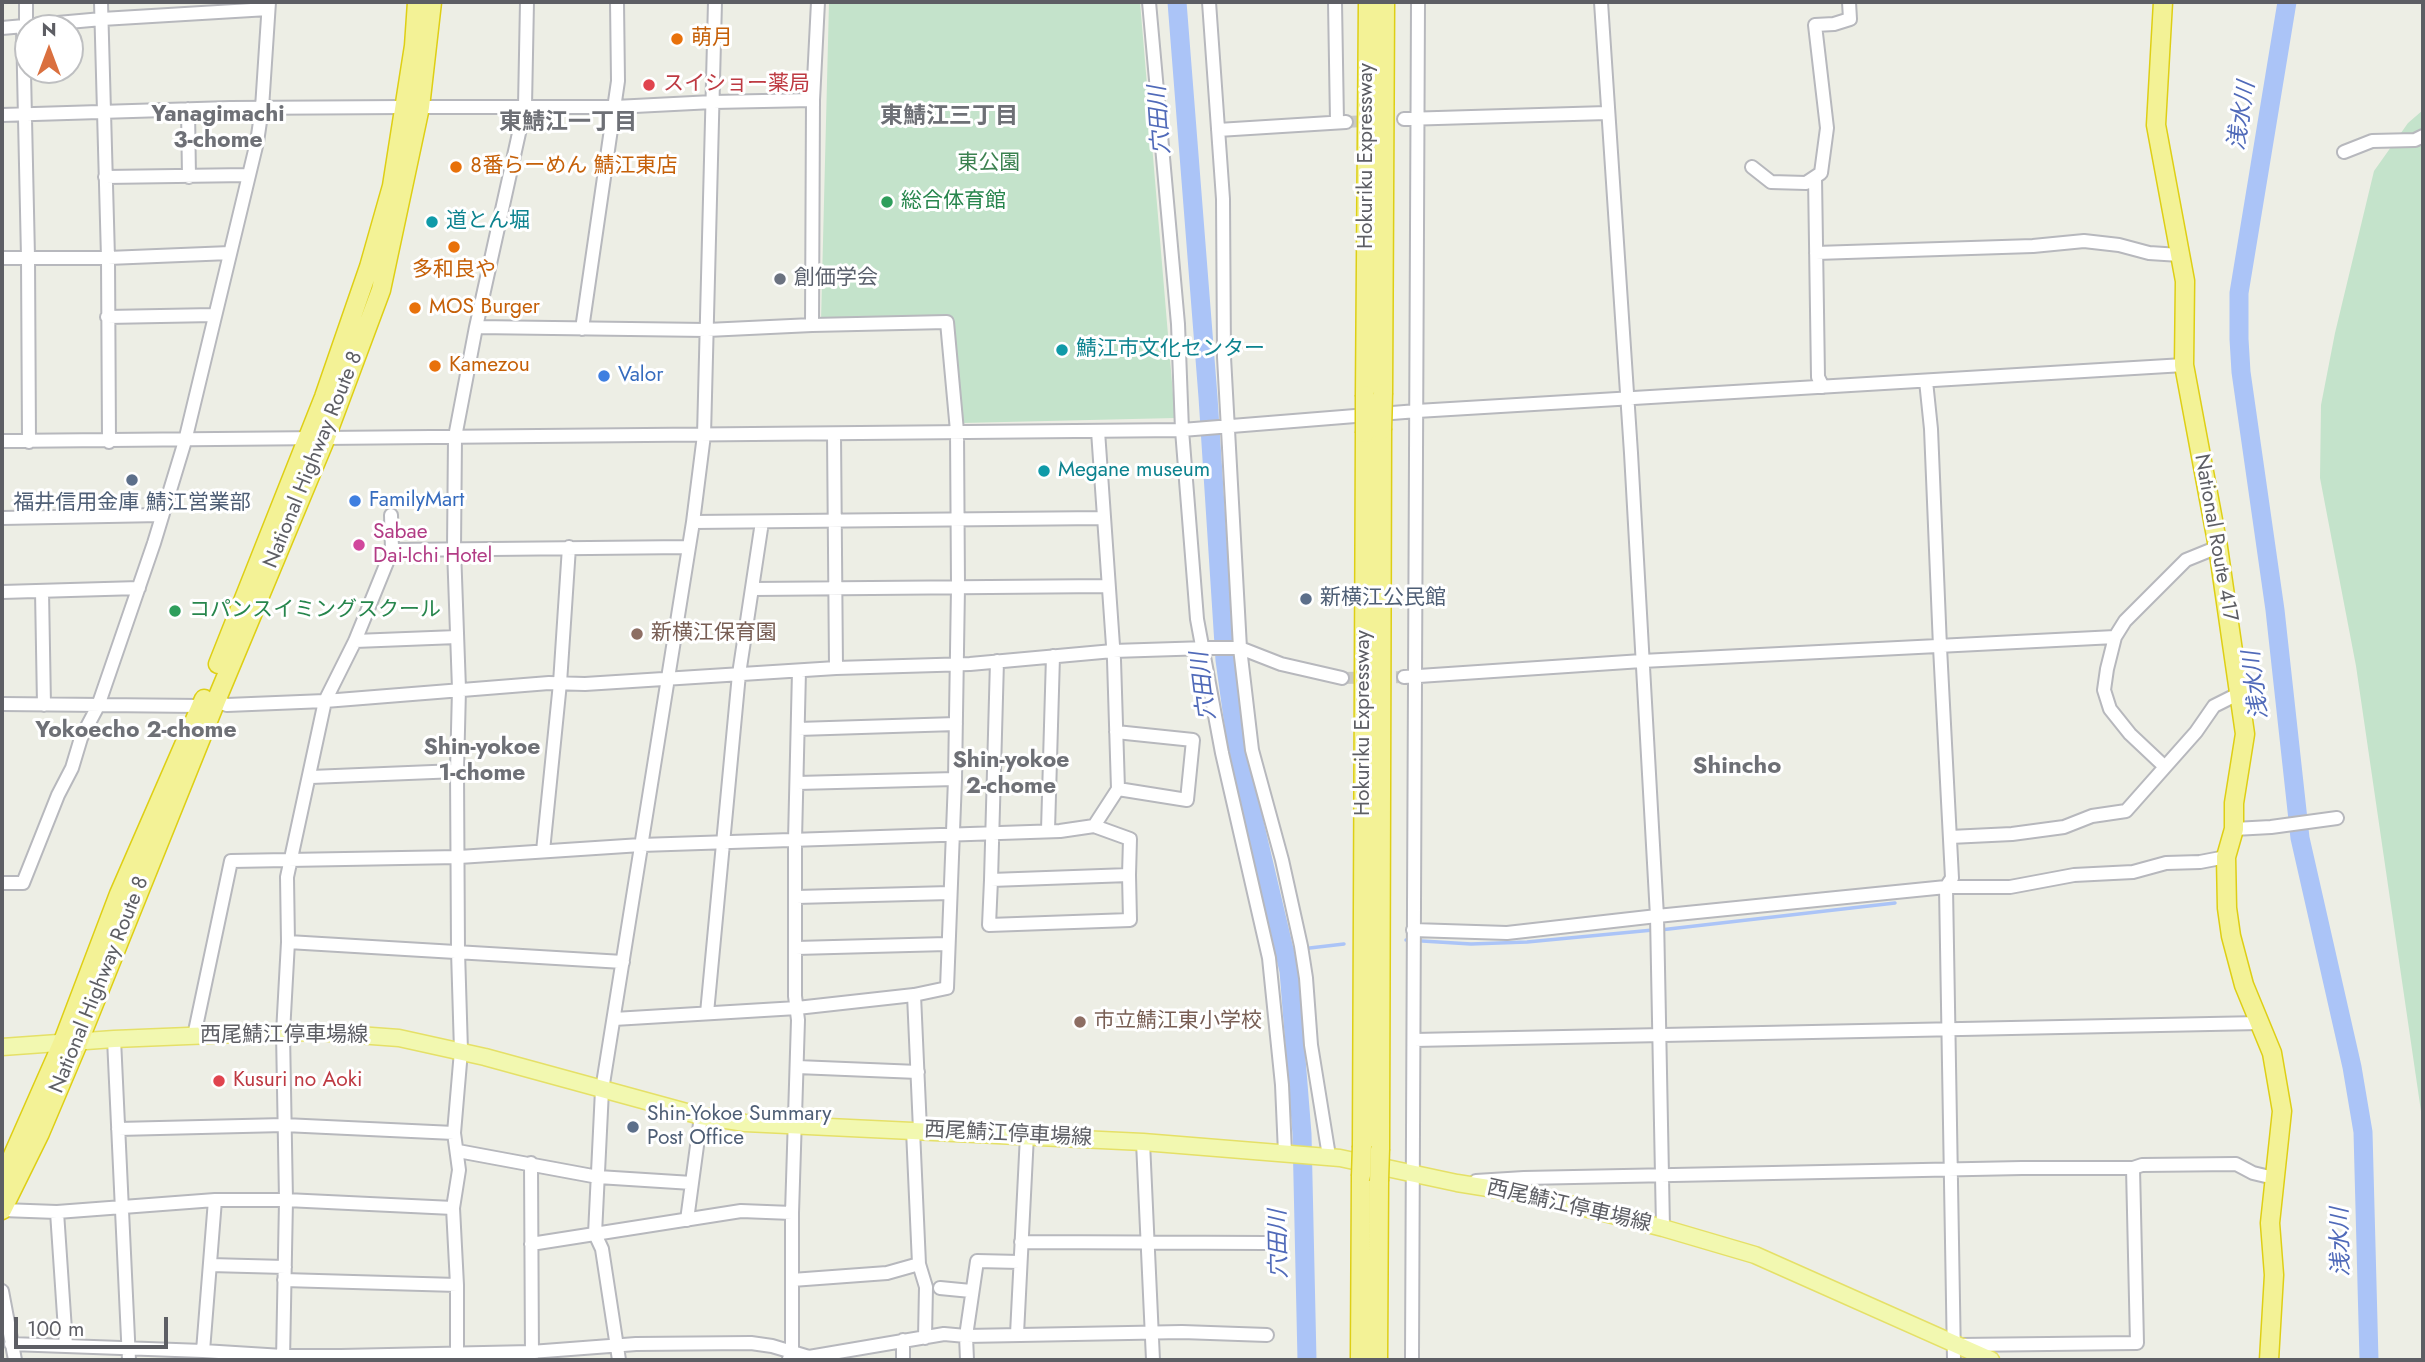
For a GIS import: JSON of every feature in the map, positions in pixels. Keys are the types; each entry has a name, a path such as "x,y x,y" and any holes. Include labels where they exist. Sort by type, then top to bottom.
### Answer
{"highway":[{"name":"National Highway Route 8","path":"412,107 417,2"},
{"name":"National Highway Route 8","path":"2,1210 40,1133 70,1043 316,440 381,290 432,2"},
{"name":"Hokuriku Expressway","path":"1368,2 1374,394 1371,1148 1380,1181 1378,1360"},
{"name":"Hokuriku Expressway","path":"1374,394 1385,2"},
{"name":"National Route 417","path":"2163,2 2156,125 2185,281 2184,365 2218,547 2245,734 2234,803 2234,829 2226,857 2231,936 2244,985 2273,1053 2282,1111 2270,1223 2274,1275 2269,1360"},
{"name":"National Highway Route 8","path":"2,1180 70,1043"},
{"name":"Hokuriku Expressway","path":"1360,1360 1362,1177 1371,1148"}],"main road":[{"name":"西尾鯖江停車場線","path":"2,1047 114,1038 317,1032 399,1038 461,1051 701,1116 745,1123 1027,1135 1323,1156 1538,1196 1755,1255 1953,1352 1992,1360"}],"street":[{"path":"102,2 108,258 108,442"},
{"path":"456,1357 457,1285 453,1208 459,1170 454,1133 461,1051 455,437 476,327 525,106 527,2"},
{"path":"582,329 618,81 617,2"},
{"path":"619,1360 601,1249 595,1234 601,1090 693,522 704,435 715,2"},
{"path":"812,325 813,100 818,2"},
{"path":"1149,2 1178,324 1182,430 1197,618 1206,648 1222,753 1269,958 1288,1154"},
{"path":"1209,2 1223,198 1224,357 1238,648 1252,750 1282,860 1301,946 1323,1156"},
{"path":"1218,130 1342,122 1335,2"},
{"path":"1412,1360 1414,1040 1410,676 1417,411 1418,2"},
{"path":"1601,2 1657,916 1663,1228"},
{"path":"1752,167 1771,182 1806,183 1821,173 1827,128 1815,24 1834,24 1850,19 1849,2"},
{"path":"2,883 23,883 58,795 72,768 81,738 98,706 139,589 185,441 262,108 268,5 84,21"},
{"path":"25,84 29,442"},
{"path":"2,115 262,108 615,107 813,100"},
{"path":"188,109 189,177"},
{"path":"1404,119 1607,113"},
{"path":"2344,152 2372,141 2415,140 2423,136"},
{"path":"105,177 247,175"},
{"path":"1815,177 1818,377 1823,387"},
{"path":"1816,253 2033,246 2084,241 2119,245 2150,253 2180,255"},
{"path":"2,258 108,258 230,253"},
{"path":"107,317 214,315"},
{"path":"476,327 707,330 947,322 957,431 958,520 958,663 947,988 914,995 797,1009 614,1019"},
{"path":"2,441 1182,430 1417,411 2184,365"},
{"path":"1926,381 1931,429 1952,877 1946,887 1953,1352 2137,1343 2133,1168"},
{"path":"1094,826 1118,789 1098,431"},
{"path":"834,434 836,668"},
{"path":"2,518 161,515"},
{"path":"283,1358 286,1200 283,1033 288,942 287,877 311,777 325,701 355,641 392,550 391,515"},
{"path":"693,522 1103,518"},
{"path":"707,1013 738,674 762,522"},
{"path":"543,851 560,683 569,547"},
{"path":"392,550 688,547"},
{"path":"2164,766 2130,734 2110,709 2104,690 2115,637 2125,621 2186,559 2218,547"},
{"path":"753,589 1108,586"},
{"path":"2,592 139,589"},
{"path":"42,591 44,705"},
{"path":"355,641 457,637"},
{"path":"1410,676 1642,661 1940,648 2115,637"},
{"path":"2,704 227,705 325,701 459,689 997,662 1112,651 1206,648 1238,648 1281,664 1342,678"},
{"path":"1048,831 1053,656"},
{"path":"194,1036 231,861 458,857 641,845 991,831 1048,831 1094,826 1130,839 1130,920 989,925 991,831 997,662"},
{"path":"790,1357 797,1068 795,840 799,671"},
{"path":"1950,837 2012,834 2064,827 2092,816 2126,811 2196,732 2214,706 2240,692"},
{"path":"798,729 956,724"},
{"path":"1116,732 1193,740 1186,805 1118,789"},
{"path":"311,777 457,771"},
{"path":"797,783 955,779"},
{"path":"2234,829 2337,818"},
{"path":"1413,930 1507,933 1946,887 2010,887 2074,875 2133,872 2166,863 2226,857"},
{"path":"991,880 1129,875"},
{"path":"796,897 950,893"},
{"path":"288,942 623,962"},
{"path":"796,948 947,944"},
{"path":"914,995 918,1072 916,1130 919,1264 926,1287 925,1338"},
{"path":"1414,1040 2260,1023"},
{"path":"114,1038 128,1354"},
{"path":"797,1068 918,1072"},
{"path":"687,1220 701,1116"},
{"path":"118,1129 284,1125 454,1133"},
{"path":"1017,1334 1027,1135"},
{"path":"1143,1142 1153,1360"},
{"path":"458,1151 598,1177 692,1183"},
{"path":"531,1164 531,1356"},
{"path":"1457,1183 1524,1178 2236,1164 2274,1178"},
{"path":"2,1210 57,1212 121,1209 215,1200 286,1200 453,1208"},
{"path":"203,1350 215,1200"},
{"path":"531,1244 741,1211 792,1213"},
{"path":"57,1212 66,1345"},
{"path":"1021,1242 1266,1244"},
{"path":"967,1360 965,1336 977,1261 1020,1262"},
{"path":"792,1280 887,1273 919,1264"},
{"path":"210,1265 457,1285"},
{"path":"940,1288 971,1291"},
{"path":"2,1291 15,1360"},
{"path":"11,1344 66,1345 128,1354 203,1350 283,1358 531,1356 618,1344 751,1343 772,1346 790,1357 809,1357 944,1334 965,1336 1182,1332 1267,1335"},
{"path":"903,1340 903,1360"}],"green space":[{"name":"東公園","path":"829,2 1140,2 1175,418 962,423 950,321 821,321"},
{"path":"2423,110 2423,1125 2356,666 2320,478 2321,405 2335,333 2374,171 2408,123"}],"waterway":[{"name":"穴田川","path":"1177,2 1208,397 1225,660 1238,754 1289,971 1302,1134 1307,1360"},
{"name":"浅水川","path":"2287,2 2239,293 2239,339 2241,372 2275,610 2300,838 2352,1067 2363,1132 2369,1360"},
{"path":"1660,930 1895,903"},
{"path":"1406,940 1471,944 1527,942 1653,930"},
{"path":"1284,951 1344,944"}],"tunnel":[{"path":"1346,122 1404,119"},
{"path":"1342,678 1404,677"}],"place":[{"name":"萌月","path":"677,39"},
{"name":"スイショー薬局","path":"649,85"},
{"name":"８番らーめん 鯖江東店","path":"456,167"},
{"name":"総合体育館","path":"887,202"},
{"name":"道とん堀","path":"432,222"},
{"name":"多和良や","path":"454,247"},
{"name":"創価学会","path":"780,279"},
{"name":"MOS Burger","path":"415,308"},
{"name":"鯖江市文化センター","path":"1062,350"},
{"name":"Kamezou","path":"435,366"},
{"name":"Valor","path":"604,376"},
{"name":"Megane museum","path":"1044,471"},
{"name":"福井信用金庫 鯖江営業部","path":"132,480"},
{"name":"FamilyMart","path":"355,501"},
{"name":"Sabae Dai-Ichi Hotel","path":"359,545"},
{"name":"新横江公民館","path":"1306,599"},
{"name":"コパンスイミングスクール","path":"175,611"},
{"name":"新横江保育園","path":"637,634"},
{"name":"市立鯖江東小学校","path":"1080,1022"},
{"name":"Kusuri no Aoki","path":"219,1081"},
{"name":"Shin-Yokoe Summary Post Office","path":"633,1127"}],"district":[{"name":"東鯖江三丁目","path":"949,117"},
{"name":"東鯖江一丁目","path":"568,123"},
{"name":"Yanagimachi 3-chome","path":"218,128"},
{"name":"Yokoecho 2-chome","path":"136,731"},
{"name":"Shin-yokoe 1-chome","path":"482,761"},
{"name":"Shincho","path":"1737,767"},
{"name":"Shin-yokoe 2-chome","path":"1011,774"}]}
